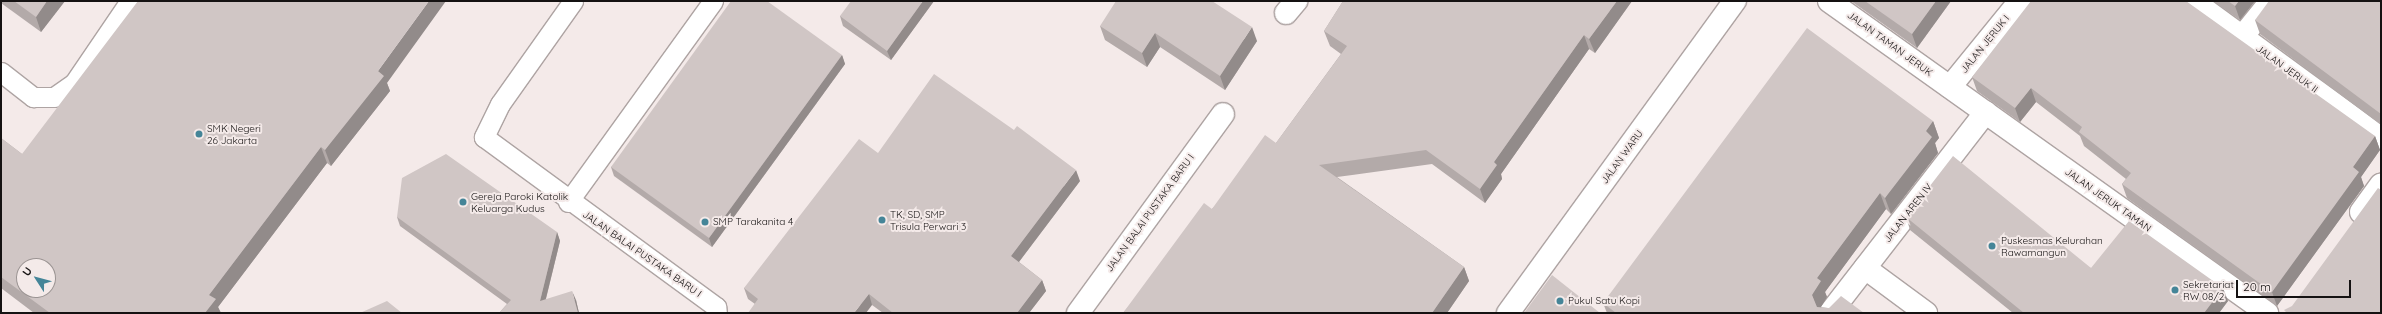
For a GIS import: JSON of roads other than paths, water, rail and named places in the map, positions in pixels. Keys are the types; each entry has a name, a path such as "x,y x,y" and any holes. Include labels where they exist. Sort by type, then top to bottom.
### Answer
{"street":[{"name":"JALAN WARU","path":"1508,313 1736,1"},
{"name":"JALAN TAMAN JERUK","path":"1829,1 1950,87"},
{"name":"JALAN JERUK I","path":"1950,87 2020,1"},
{"name":"JALAN JERUK II","path":"2193,1 2381,138"},
{"path":"2242,37 2271,1"},
{"name":"JALAN JERUK TAMAN","path":"1950,87 2267,313"},
{"name":"JALAN AREN IV","path":"1830,313 1986,112"},
{"name":"JALAN BALAI PUSTAKA BARU I","path":"1078,313 1223,114"},
{"path":"2348,229 2381,184"},
{"path":"1864,268 1926,313"}],"lane":[{"path":"1,72 33,97 54,97 74,83 130,1"},
{"name":"JALAN BALAI PUSTAKA BARU I","path":"573,1 484,131 486,141 568,202 716,307 717,313"},
{"path":"568,202 713,1"}],"place":[{"name":"SMK Negeri 26 Jakarta","path":"199,134"},
{"name":"Gereja Paroki Katolik Keluarga Kudus","path":"463,202"},
{"name":"TK, SD, SMP Trisula Perwari 3","path":"882,220"},
{"name":"SMP Tarakanita 4","path":"705,222"},
{"name":"Puskesmas Kelurahan Rawamangun","path":"1992,246"},
{"name":"Sekretariat RW 08/2","path":"2175,290"},
{"name":"Pukul Satu Kopi","path":"1560,301"}]}
